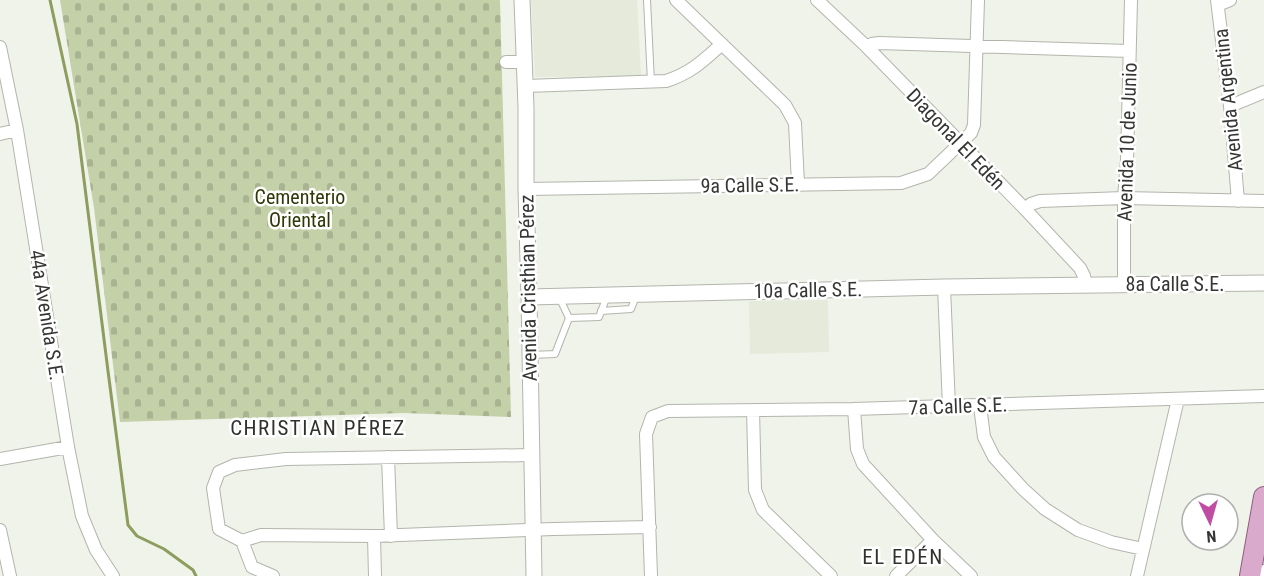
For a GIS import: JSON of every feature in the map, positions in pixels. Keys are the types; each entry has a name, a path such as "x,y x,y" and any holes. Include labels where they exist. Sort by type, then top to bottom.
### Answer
{"main road":[{"path":"1250,576 1264,497"}],"street":[{"name":"Avenida Cristhian Pérez","path":"522,0 526,86 534,576"},
{"path":"676,0 784,105 795,123 798,184"},
{"name":"9a Calle S.E.","path":"526,189 901,183 928,174 971,133 974,125 978,0"},
{"name":"Avenida 10 de Junio","path":"1124,284 1124,198 1131,0"},
{"path":"1218,3 1230,0"},
{"name":"Diagonal El Edén","path":"822,2 1025,209 1080,268 1086,285"},
{"name":"Avenida Argentina","path":"1218,3 1238,201"},
{"path":"867,47 879,43 1130,51"},
{"path":"526,86 666,81 693,69 722,44"},
{"name":"44a Avenida S.E.","path":"0,47 16,130 68,447 82,516 96,550 113,576"},
{"path":"506,62 524,62"},
{"path":"1230,106 1264,93"},
{"path":"0,134 16,130"},
{"path":"1025,209 1040,201 1124,198 1264,201"},
{"name":"10a Calle S.E.","path":"529,297 1086,285"},
{"name":"8a Calle S.E.","path":"1086,285 1262,285"},
{"path":"944,287 949,407"},
{"name":"7a Calle S.E.","path":"650,527 646,434 652,417 668,411 949,407 1264,396"},
{"path":"1137,576 1178,399"},
{"path":"980,406 984,437 994,458 1023,489 1046,509 1078,530 1111,542 1143,549"},
{"path":"854,409 857,449 863,464 933,540 971,576"},
{"path":"753,410 755,490 758,500 763,510 831,576"},
{"path":"0,459 68,447"},
{"path":"273,576 252,567 242,541 219,529 213,488 219,472 235,465 286,459 532,455"},
{"path":"388,458 391,536"},
{"path":"242,541 261,535 391,536 650,527 651,576"},
{"path":"0,530 10,576"},
{"path":"374,536 375,576"},
{"path":"896,576 933,540"}],"lane":[{"path":"647,0 651,82"},
{"path":"601,311 631,309 636,294"},
{"path":"569,318 599,317 607,295"},
{"path":"530,355 555,354 569,318 559,296"},
{"path":"1262,576 1264,568"}],"shaded area":[{"path":"531,0 637,0 641,76 535,77"},
{"path":"828,300 829,352 750,354 749,301"}],"green space":[{"name":"Cementerio Oriental","path":"60,0 500,0 511,417 404,413 120,422 94,208"}],"waterway":[{"path":"50,0 77,124 128,525 137,536 164,549 193,570 196,576"}],"district":[{"name":"CHRISTIAN PÉREZ","path":"318,428"},
{"name":"EL EDÉN","path":"903,557"}]}
